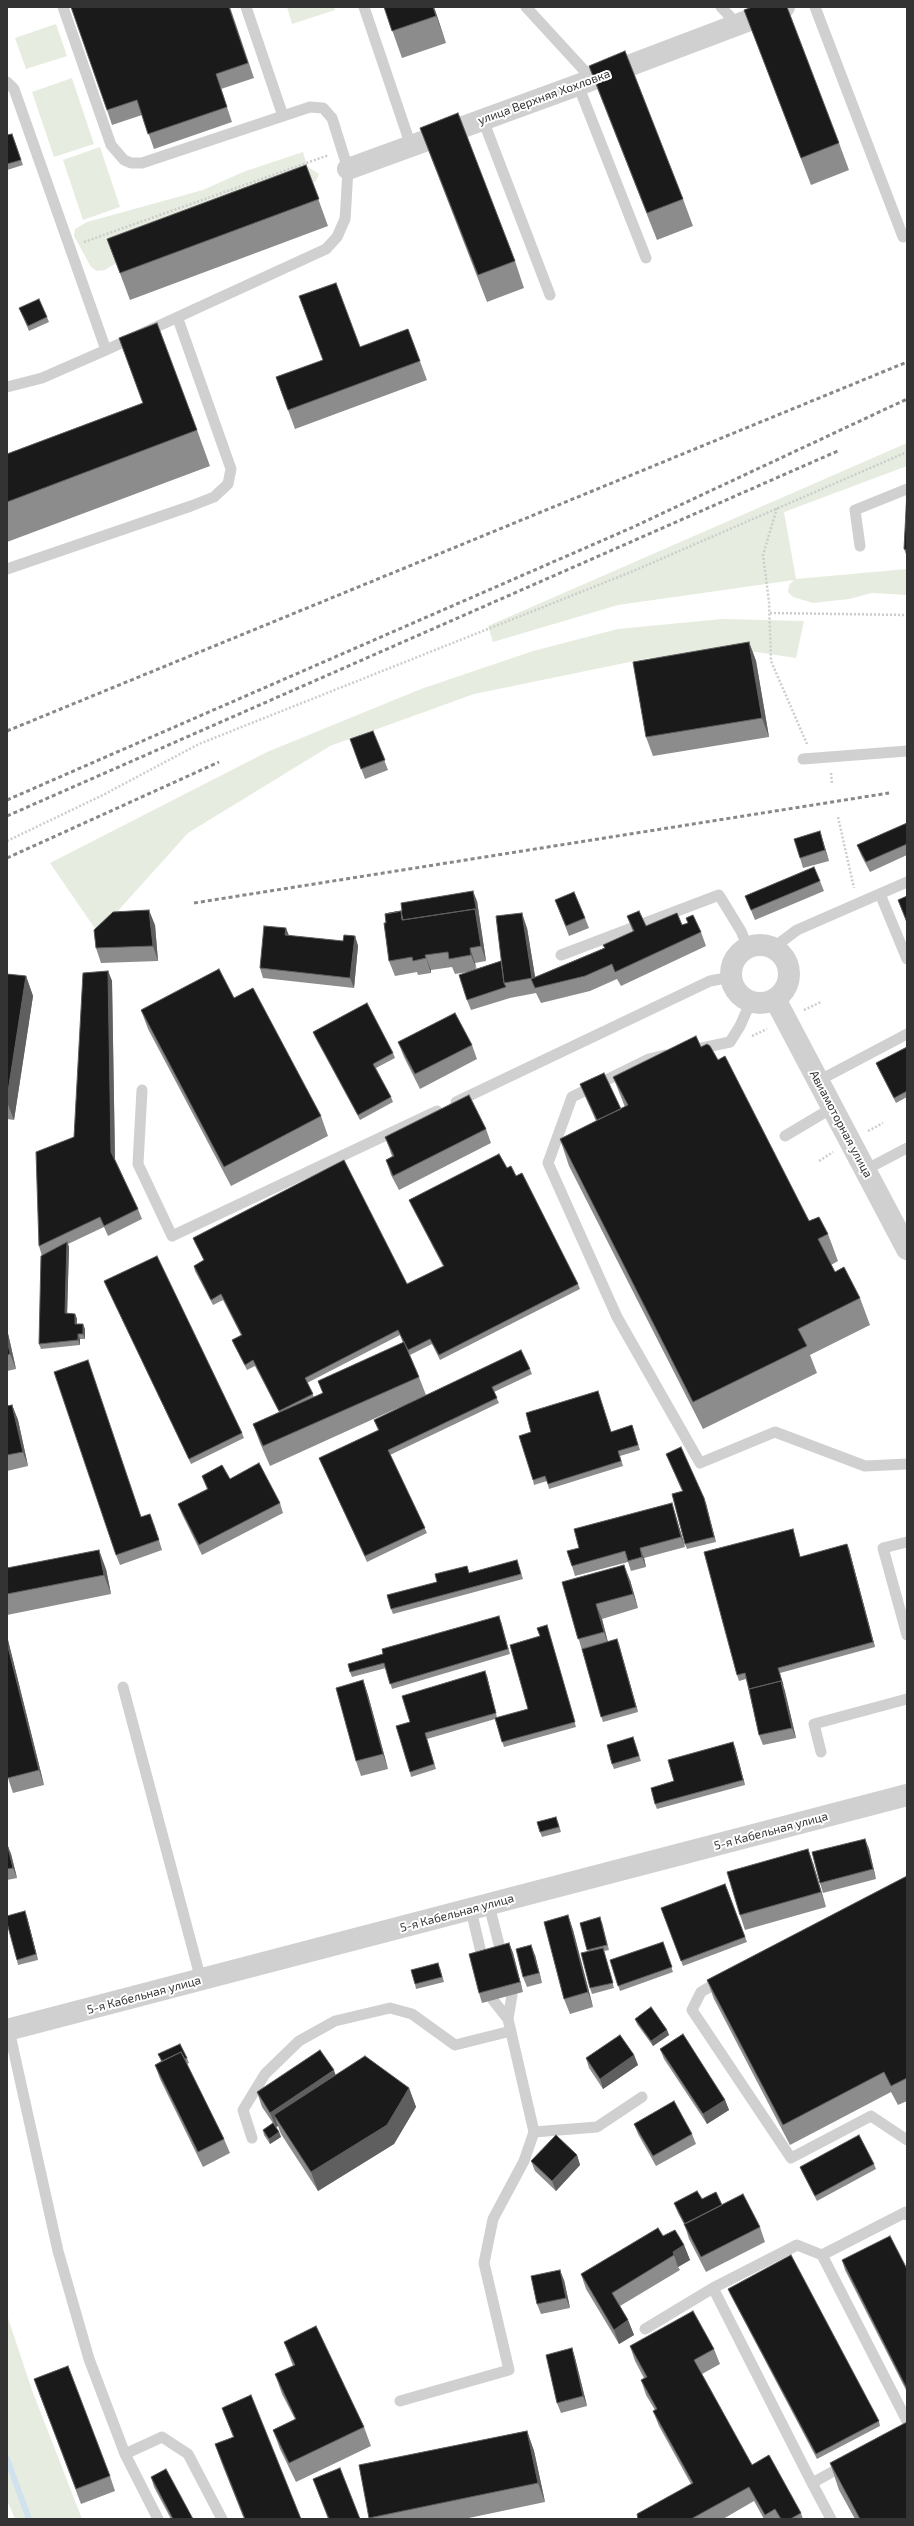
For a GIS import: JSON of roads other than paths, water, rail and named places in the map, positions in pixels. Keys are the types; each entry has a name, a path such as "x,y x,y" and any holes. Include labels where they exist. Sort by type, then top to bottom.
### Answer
{"street":[{"name":"улица Верхняя Хохловка","path":"348,169 784,7"},
{"path":"761,945 774,948 786,960 789,978 782,993 775,999 759,1003 751,1001 738,992 732,977 734,963 742,952 748,948 761,945"},
{"name":"Авиамоторная улица","path":"775,999 865,1170 905,1240"},
{"name":"5-я Кабельная улица","path":"8,2030 480,1908 907,1795"}],"lane":[{"path":"7,387 42,378 178,319 326,249 337,237 345,219 348,169 332,118 322,108 310,107 142,164 131,163 116,153 111,145 63,7"},
{"path":"246,7 283,116"},
{"path":"364,7 411,146"},
{"path":"526,7 585,82 646,258"},
{"path":"721,7 738,25"},
{"path":"815,7 903,237"},
{"path":"7,82 14,89 106,350"},
{"path":"482,120 550,295"},
{"path":"7,569 191,506 214,497 228,484 231,469 178,319"},
{"path":"860,546 855,510 907,489"},
{"path":"808,759 907,751"},
{"path":"774,948 797,930 907,882"},
{"path":"880,894 907,959"},
{"path":"561,955 719,895 741,931 748,948"},
{"path":"142,1090 138,1164 172,1236 710,981 732,977"},
{"path":"751,1001 740,1026 730,1042 649,1058 572,1097 548,1163 617,1317 700,1463 775,1432 865,1466 907,1464"},
{"path":"818,1081 907,1034"},
{"path":"785,1136 832,1108"},
{"path":"865,1170 907,1148"},
{"path":"907,1542 883,1548 907,1635"},
{"path":"123,1687 201,1980"},
{"path":"822,1752 814,1724 907,1699"},
{"path":"480,1908 502,1956"},
{"path":"480,1908 483,1961"},
{"path":"735,1974 701,1992 692,2010 791,2158 871,2116 907,2140"},
{"path":"400,2401 509,2370 484,2263 493,2219 524,2161 534,2132 508,2019 512,1995"},
{"path":"493,2000 508,2019"},
{"path":"252,2138 243,2110 265,2074 299,2041 335,2021 390,2008 412,2014 455,2045 511,2031"},
{"path":"8,2030 58,2252 89,2359 125,2454 158,2519"},
{"path":"534,2132 597,2126 642,2097"},
{"path":"822,2255 906,2212 907,2215"},
{"path":"645,2329 713,2288 797,2245 822,2255 907,2421"},
{"path":"713,2288 812,2483 832,2519"},
{"path":"125,2454 162,2436 188,2454 222,2519"},
{"path":"812,2483 853,2461"}],"waterway":[{"path":"7,2459 29,2519"}],"railway":[{"path":"7,731 907,362"},
{"path":"7,800 631,528 907,399"},
{"path":"7,816 840,450"},
{"path":"7,858 219,762"},
{"path":"194,903 889,793"}]}
